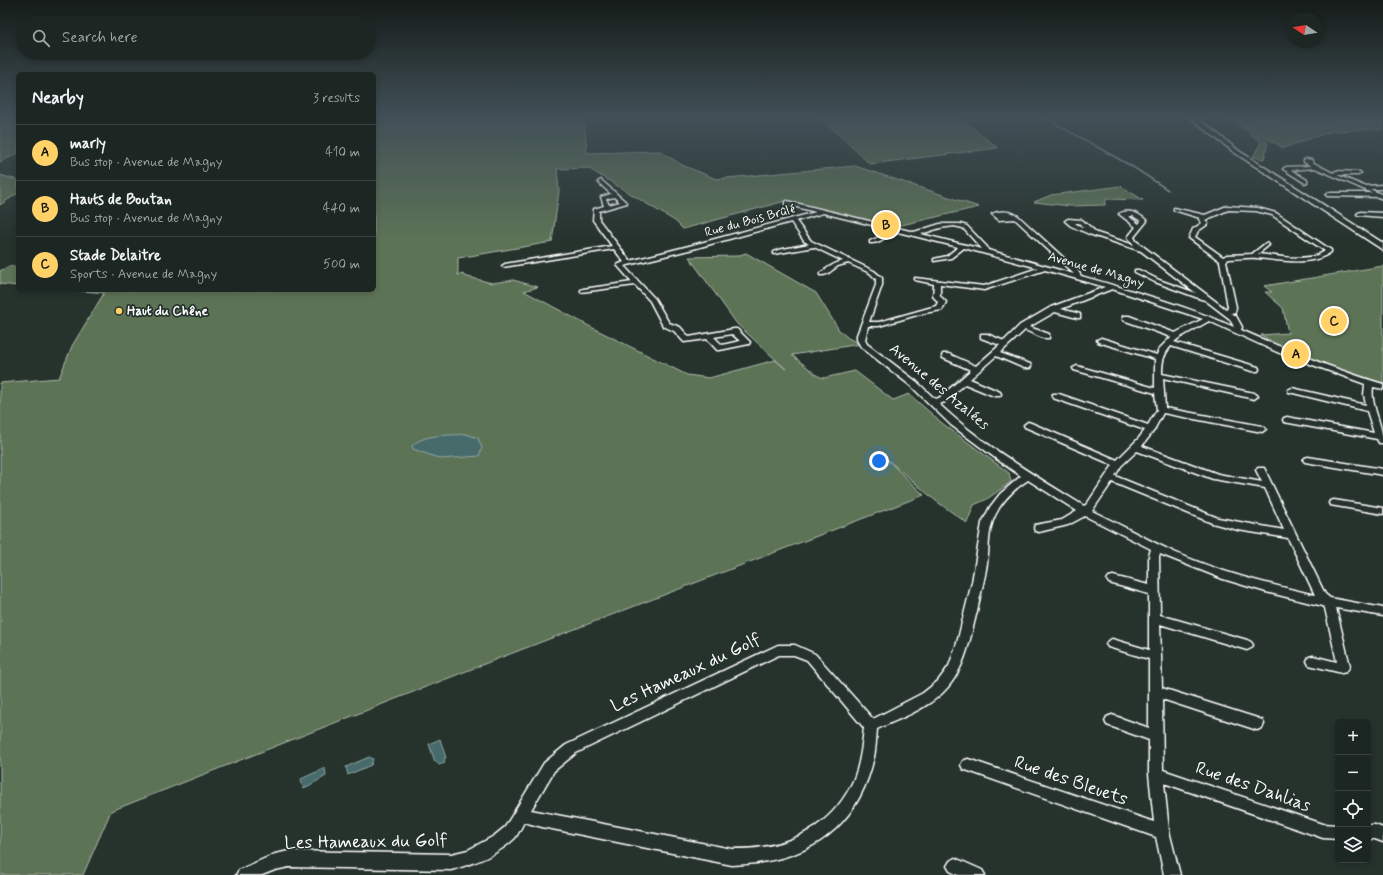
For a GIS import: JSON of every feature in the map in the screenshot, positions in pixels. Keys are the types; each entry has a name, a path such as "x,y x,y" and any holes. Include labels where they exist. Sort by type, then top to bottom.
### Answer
{"main road":[{"path":"1245,157 1383,246"}],"street":[{"path":"1310,161 1306,161 1315,167 1382,196"},
{"path":"1306,181 1286,169 1315,167"},
{"path":"1329,173 1358,173"},
{"path":"601,182 624,203 596,210 596,220 628,263 620,264 653,300 666,324 677,329 687,340 709,336"},
{"path":"1364,187 1383,187"},
{"path":"607,207 603,198 616,195"},
{"path":"1329,195 1382,196"},
{"name":"Avenue de Magny","path":"787,203 960,245 1111,287 1196,313 1220,324 1237,329 1271,347 1383,387"},
{"path":"1223,260 1227,258 1254,256 1295,260 1322,256 1329,251 1269,212 1256,209 1227,208 1201,219 1205,224 1195,230 1192,238 1223,260 1232,307 1232,310 1226,313"},
{"path":"1176,209 1205,217"},
{"name":"Rue du Bois Brûlé","path":"628,263 683,250 822,212"},
{"path":"1360,214 1383,215"},
{"path":"1016,217 1076,272 1078,275 1076,277"},
{"name":"Avenue des Azalées","path":"793,220 796,222 803,237 815,245 875,274 880,280 860,338 864,345 914,384 932,402 979,442 1028,476 1084,511 1188,562 1266,588 1325,602 1383,612"},
{"path":"915,234 943,226 962,226 965,227 985,248 984,252"},
{"path":"1139,227 1131,237 1134,242 1236,321 1237,329"},
{"path":"875,241 890,228"},
{"path":"1094,233 1147,251"},
{"path":"776,253 815,245"},
{"path":"936,260 949,257 960,245"},
{"path":"1254,256 1266,245"},
{"path":"505,266 616,247"},
{"path":"822,274 830,270 835,265 849,261"},
{"path":"917,279 984,288 1045,268"},
{"path":"1137,271 1188,294 1209,299"},
{"path":"865,324 879,324 923,311 939,308 942,302 936,296 937,282"},
{"path":"583,291 636,283"},
{"path":"932,402 942,400 1023,327 1054,308 1111,287"},
{"path":"1054,308 1078,316"},
{"path":"1126,318 1176,336"},
{"path":"1039,528 1064,523 1077,517 1091,506 1118,464 1143,440 1151,429 1161,410 1158,375 1159,358 1169,343 1176,336 1209,318"},
{"path":"1023,327 1046,336"},
{"path":"984,336 1004,344"},
{"path":"1101,340 1159,358"},
{"path":"1169,343 1255,369"},
{"path":"994,353 1027,366"},
{"path":"946,356 976,369"},
{"path":"1077,368 1159,392"},
{"path":"1158,375 1254,396"},
{"path":"964,380 997,394"},
{"path":"1370,383 1368,388 1371,409 1382,440"},
{"path":"1292,390 1371,409"},
{"path":"1056,396 1151,429"},
{"path":"1161,410 1262,429"},
{"path":"1374,418 1383,419"},
{"path":"1288,420 1382,440"},
{"path":"1028,425 1118,464"},
{"path":"1136,447 1216,477 1269,486"},
{"path":"1308,460 1383,472"},
{"path":"1261,470 1321,597 1330,606 1344,666 1342,668 1336,668 1313,661"},
{"path":"522,814 542,820 732,858 772,854 807,842 820,834 834,822 845,808 862,778 870,749 871,726 931,694 942,685 957,663 978,584 986,524 995,508 1016,483 1028,476"},
{"path":"1109,477 1216,521 1292,535"},
{"path":"1334,503 1383,511"},
{"path":"1157,548 1154,556 1156,774 1162,831 1173,874"},
{"path":"1113,580 1155,591"},
{"path":"1154,618 1247,645"},
{"path":"1112,644 1154,656"},
{"name":"Les Hameaux du Golf","path":"244,875 275,862 289,859 451,862 471,857 499,841 510,832 549,767 571,748 778,650 795,650 811,657 871,726"},
{"path":"1155,691 1257,724"},
{"path":"1112,721 1155,736"},
{"name":"Rue des Bleuets","path":"968,765 1144,827 1162,831"},
{"name":"Rue des Dahlias","path":"1156,774 1323,831 1335,832"},
{"path":"1371,832 1383,835"},
{"path":"955,866 977,875"}],"green space":[{"path":"0,157 10,157 0,162"},
{"path":"376,157 669,157 682,165 716,179 855,166 979,207 893,227 785,201 683,229 675,221 588,168 557,169 559,191 552,242 458,258 458,275 463,274 464,276 492,283 513,280 538,287 524,291 589,326 687,375 709,378 775,360 787,370 737,324 689,257 736,256 746,253 816,293 839,330 848,338 860,344 792,355 818,376 824,378 855,371 893,400 909,394 942,423 1009,473 1011,482 987,499 974,505 967,523 936,501 881,454 924,495 497,659 111,811 83,875 0,875 0,383 59,378 72,346 104,293 93,292 376,292"},
{"path":"862,157 927,157 870,164"},
{"path":"1253,157 1265,157 1264,159"},
{"path":"0,175 16,179 16,194 0,205"},
{"path":"1121,186 1143,200 1106,199 1105,205 1070,206 1034,202 1051,195"},
{"path":"9,266 16,267 16,286 0,284 0,271"},
{"path":"1383,266 1383,383 1329,365 1277,345 1261,335 1288,333 1283,308 1265,292 1272,292 1264,286"}],"water":[{"path":"466,434 478,438 482,448 479,456 441,459 413,449 412,446 423,439 430,437"},
{"path":"440,739 446,758 444,759 445,763 439,765 435,762 429,744"},
{"path":"369,757 373,759 371,765 348,775 346,767"},
{"path":"325,768 326,776 303,789 301,779"}],"waterway":[{"path":"1115,157 1168,190"}],"place":[{"name":"Hauts de Boutan","path":"886,225"},
{"name":"Haut du Chêne","path":"119,311"},
{"name":"Stade Delaitre","path":"1334,321"},
{"name":"marly","path":"1296,354"}]}
